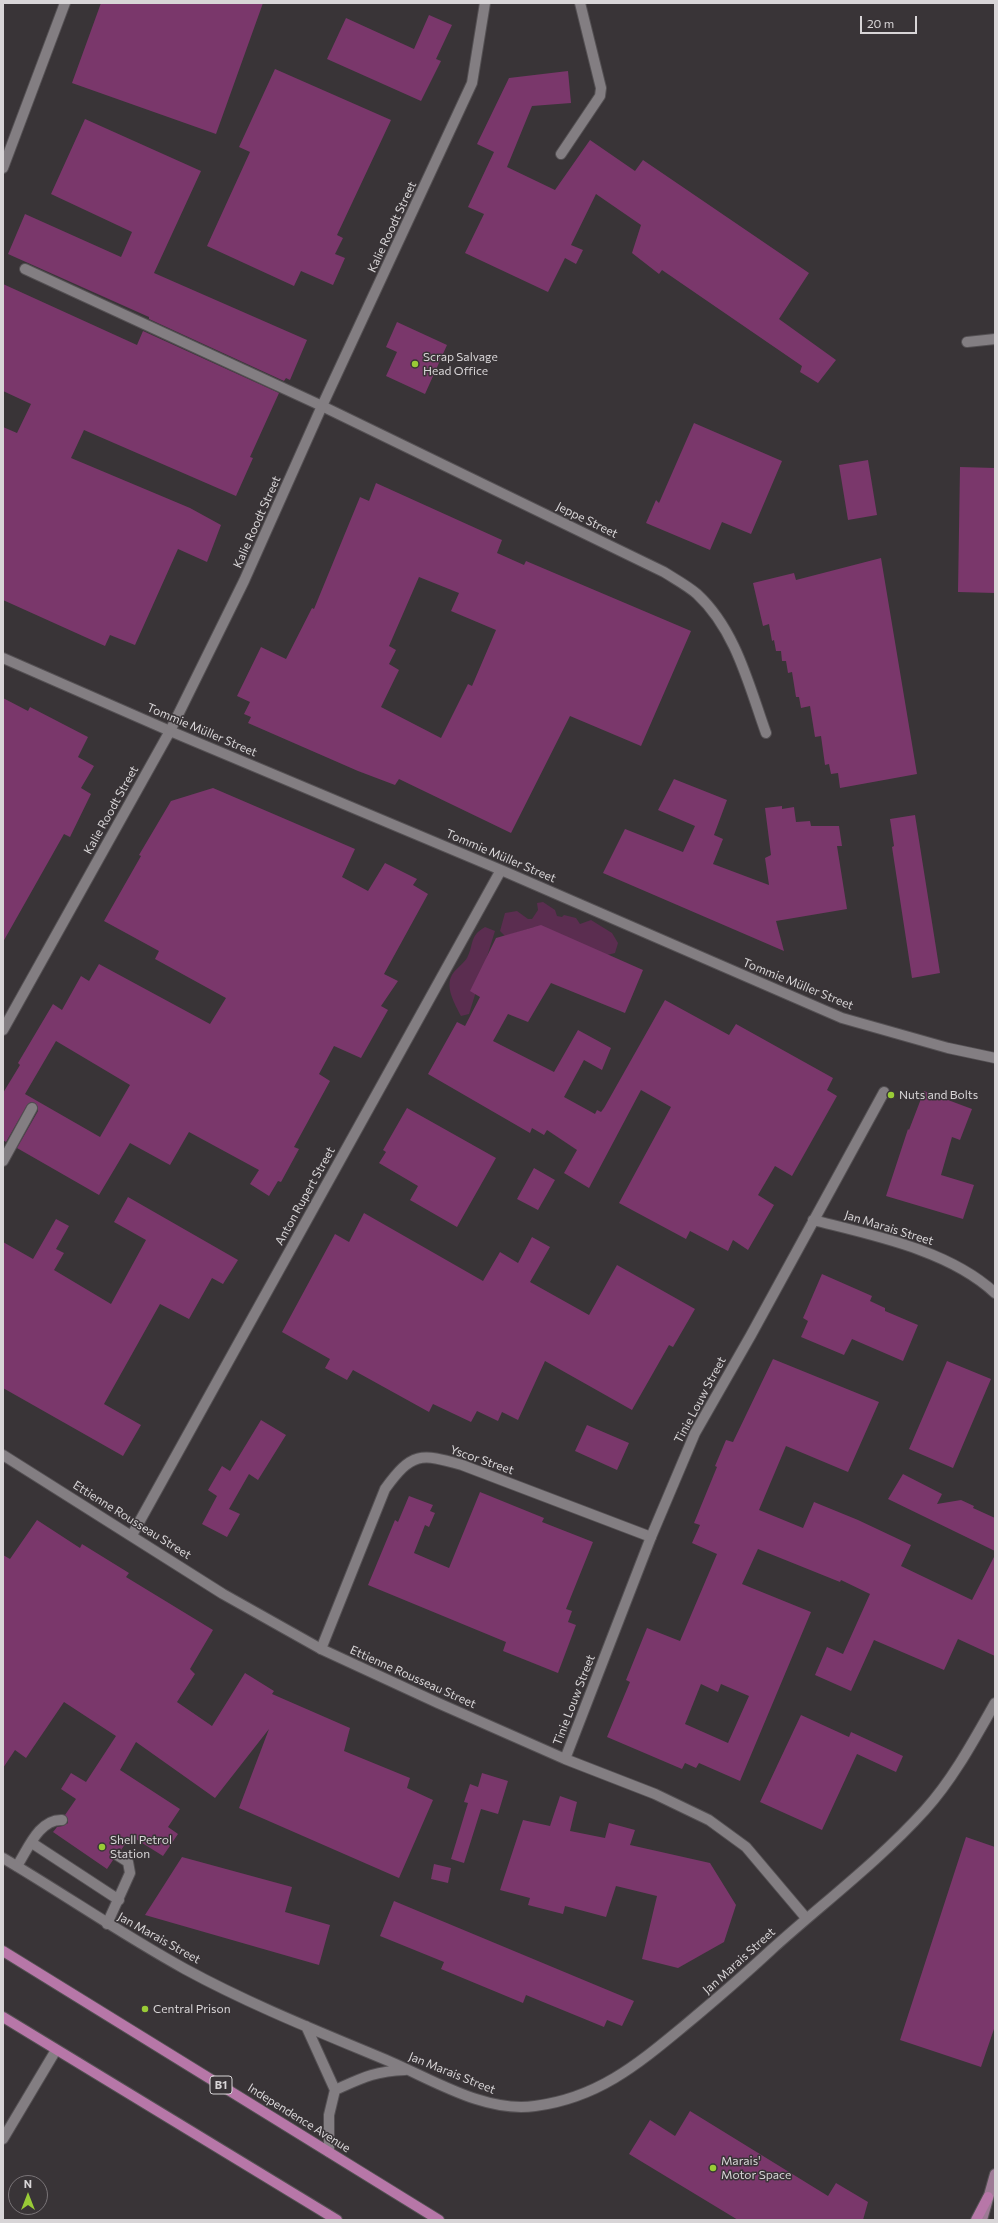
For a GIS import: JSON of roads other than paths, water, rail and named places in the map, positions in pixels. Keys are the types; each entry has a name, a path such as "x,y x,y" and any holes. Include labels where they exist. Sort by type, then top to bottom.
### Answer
{"main road":[{"name":"Independence Avenue","path":"3,1951 439,2220"},
{"path":"3,2017 232,2154 337,2220"},
{"path":"982,2220 995,2174"},
{"path":"295,2195 327,2220"},
{"path":"976,2220 988,2197"}],"street":[{"path":"3,168 65,3"},
{"name":"Kalie Roodt Street","path":"3,1030 170,731 244,581 322,406 472,83 485,3"},
{"path":"561,154 600,96 601,88 580,3"},
{"name":"Jeppe Street","path":"25,269 322,406 664,572 697,594 718,618 736,649 766,733"},
{"path":"967,342 995,339"},
{"name":"Tommie Müller Street","path":"3,658 170,731 501,870 842,1018 948,1048 995,1058"},
{"name":"Anton Rupert Street","path":"132,1535 501,870"},
{"name":"Tinie Louw Street","path":"565,1759 651,1537 695,1432 751,1334 884,1092"},
{"path":"3,1161 32,1108"},
{"name":"Jan Marais Street","path":"813,1220 858,1231 929,1253 982,1280 995,1293"},
{"name":"Ettienne Rousseau Street","path":"3,1455 132,1535 223,1594 321,1649 565,1759 655,1794 709,1820 746,1847 806,1918"},
{"name":"Yscor Street","path":"321,1649 385,1489 400,1468 416,1459 434,1457 462,1465 651,1537"},
{"name":"Jan Marais Street","path":"3,1858 107,1924 187,1970 306,2026 454,2090 500,2106 535,2106 595,2089 622,2075 731,1987 806,1918 871,1865 926,1809 966,1753 995,1703"},
{"path":"17,1866 42,1827 48,1822 62,1820"},
{"path":"32,1843 119,1900"},
{"path":"107,1924 130,1873 128,1862 117,1855"},
{"path":"306,2026 335,2090 329,2115 329,2152"},
{"path":"3,2139 56,2050"},
{"path":"335,2090 381,2071 409,2070"}],"place":[{"name":"Scrap Salvage Head Office","path":"415,364"},
{"name":"Nuts and Bolts","path":"891,1095"},
{"name":"Shell Petrol Station","path":"102,1847"},
{"name":"Central Prison","path":"145,2009"},
{"name":"Marais' Motor Space","path":"713,2168"}]}
